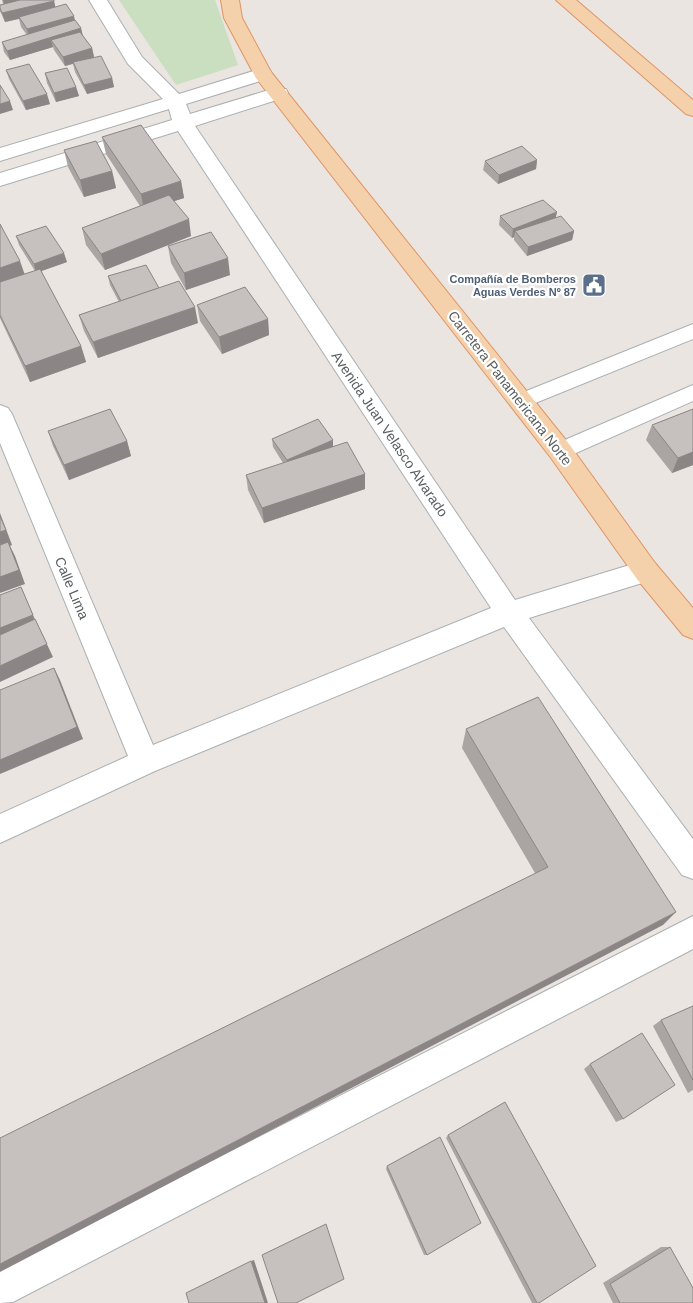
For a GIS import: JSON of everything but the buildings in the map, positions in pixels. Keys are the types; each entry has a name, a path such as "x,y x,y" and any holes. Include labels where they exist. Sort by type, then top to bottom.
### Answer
{"main road":[{"name":"Carretera Panamericana Norte","path":"230,0 233,18 263,74 560,451 646,571 693,627"},
{"path":"565,0 693,110"}],"street":[{"name":"Avenida Juan Velasco Alvarado","path":"98,0 135,60 180,112 509,613 693,864"},
{"path":"0,180 180,112 263,74"},
{"path":"0,155 180,112 279,93"},
{"name":"Calle Lima","path":"0,414 145,762"},
{"path":"0,829 145,762 509,613 646,571"},
{"path":"0,1288 693,932"}],"lane":[{"path":"520,401 693,332"},
{"path":"560,451 693,393"}],"green space":[{"path":"119,0 215,0 238,65 176,85"}],"place":[{"name":"Compañía de Bomberos Aguas Verdes Nº 87","path":"594,285"}]}
